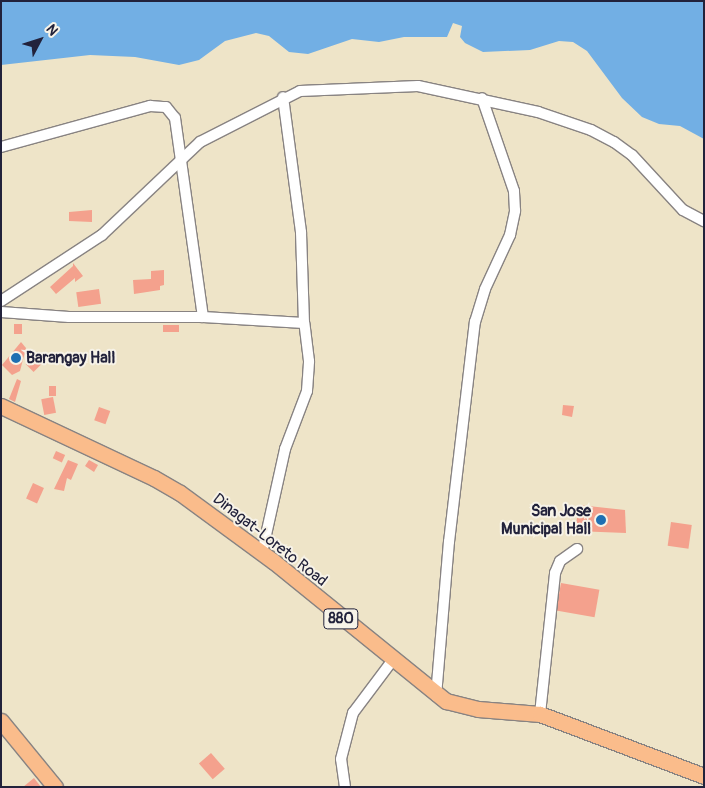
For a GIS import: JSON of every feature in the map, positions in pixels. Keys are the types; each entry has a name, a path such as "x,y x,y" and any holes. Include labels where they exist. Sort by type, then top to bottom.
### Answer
{"main road":[{"name":"Dinagat-Loreto Road","path":"1,406 154,478 262,553 436,696 470,708 540,714 674,762 704,776"},
{"path":"1,721 55,787"}],"street":[{"path":"1,300 102,235 181,157 200,142 282,98 325,88 418,86 482,98 538,112 591,130 614,142 632,155 683,210 704,221"},
{"path":"262,553 285,449 307,391 309,361 304,323 300,232 282,98"},
{"path":"436,696 449,542 475,322 485,288 510,235 515,211 514,191 482,98"},
{"path":"1,146 159,105 166,107 175,118 203,317"},
{"path":"1,312 69,317 203,317 304,323"},
{"path":"540,714 555,572 560,561 577,549"},
{"path":"345,787 340,759 353,713 392,660"}],"water":[{"path":"1,1 704,1 704,139 680,126 659,124 642,117 622,98 587,51 573,42 559,41 530,50 483,52 465,43 460,37 462,26 453,23 447,37 404,37 379,42 352,39 308,54 289,52 269,36 256,33 225,41 199,60 179,65 135,57 90,55 1,65"}],"building":[{"path":"92,210 92,222 69,221 69,212"},
{"path":"73,263 83,276 75,282 75,278 56,294 50,287 73,266"},
{"path":"164,270 164,285 160,286 160,290 134,294 133,280 151,279 151,271"},
{"path":"99,289 101,304 78,307 76,292"},
{"path":"14,324 22,324 22,334 14,334"},
{"path":"163,325 179,325 179,332 163,332"},
{"name":"Barangay Hall","path":"21,342 26,348 20,371 12,375 2,365"},
{"path":"35,355 43,363 34,372 26,364"},
{"path":"17,379 21,381 15,402 9,399"},
{"path":"49,386 56,386 56,396 49,396"},
{"path":"53,397 56,413 44,415 41,399"},
{"path":"563,405 574,406 572,417 562,415"},
{"path":"99,407 110,411 105,424 94,420"},
{"path":"56,451 65,455 62,462 53,458"},
{"path":"68,460 78,464 71,480 67,478 64,491 54,489"},
{"path":"89,460 98,465 94,472 85,466"},
{"path":"33,483 44,488 37,503 26,499"},
{"name":"San Jose Municipal Hall","path":"579,505 625,510 626,533 575,531"},
{"path":"671,522 692,525 688,549 668,546"},
{"path":"561,583 599,590 595,617 556,611"},
{"path":"211,753 225,769 213,779 199,763"},
{"path":"34,778 41,787 23,787"}],"place":[{"name":"Barangay Hall","path":"16,358"},
{"name":"San Jose Municipal Hall","path":"601,520"}]}
